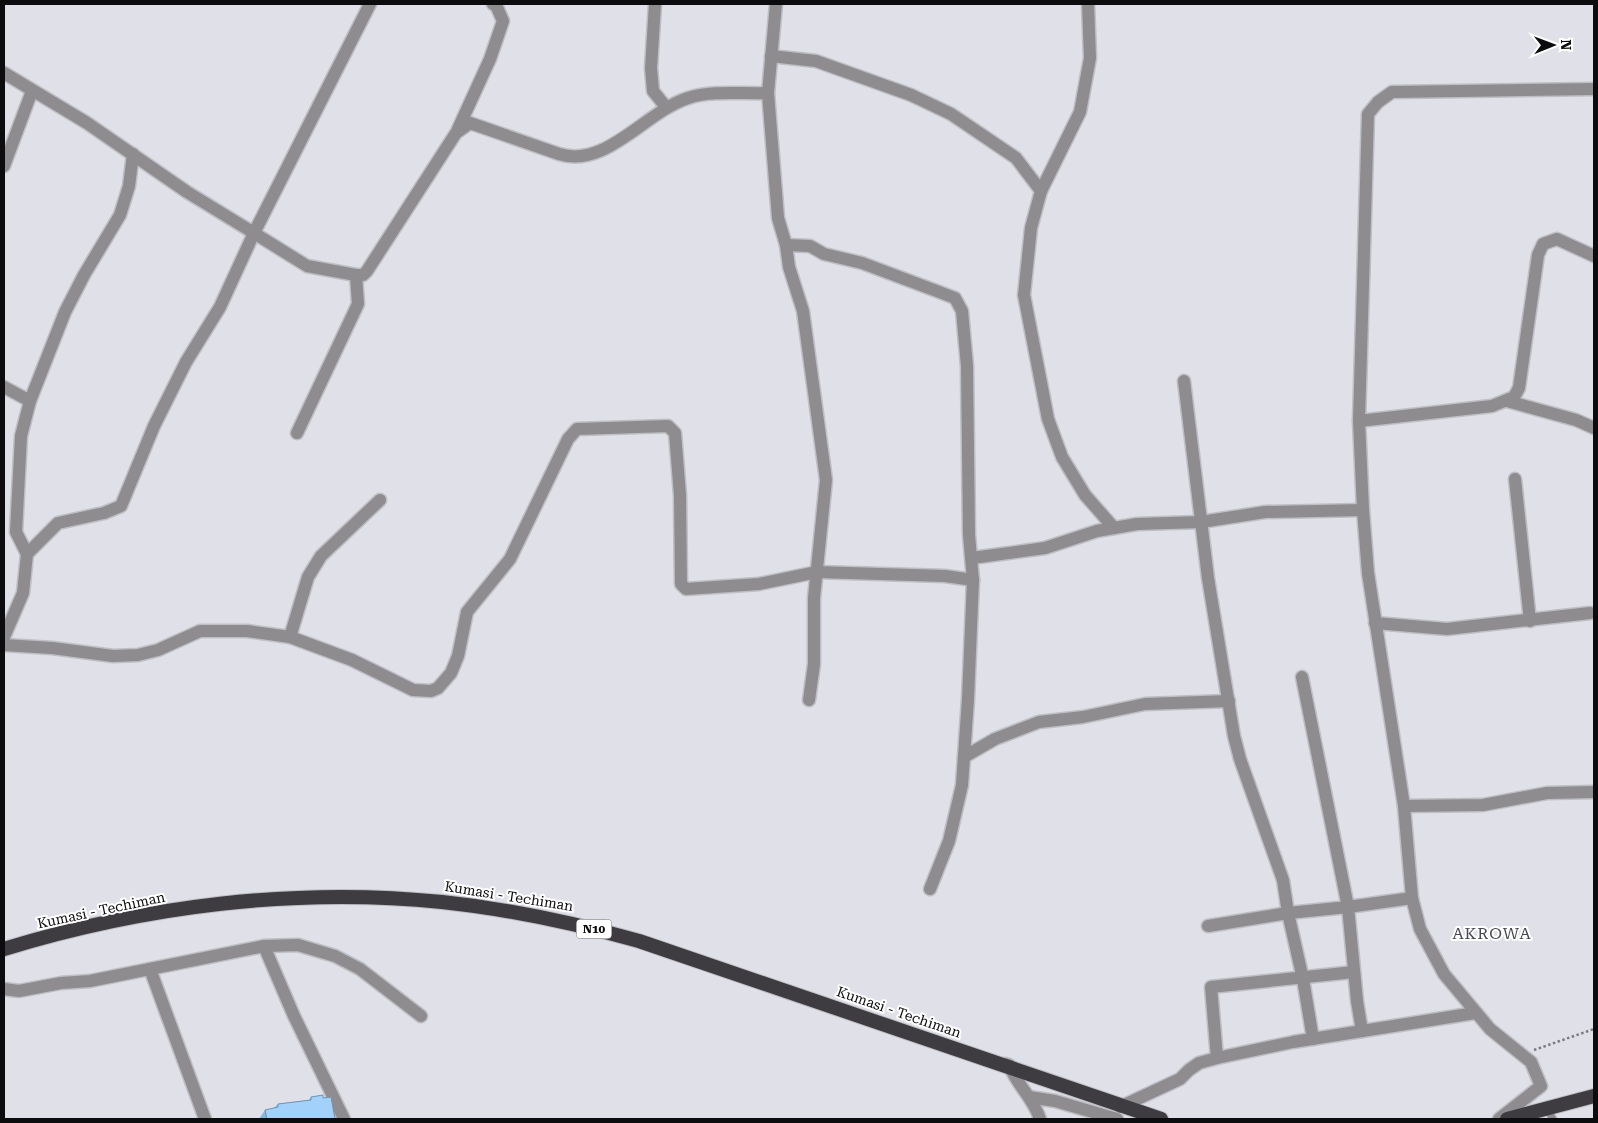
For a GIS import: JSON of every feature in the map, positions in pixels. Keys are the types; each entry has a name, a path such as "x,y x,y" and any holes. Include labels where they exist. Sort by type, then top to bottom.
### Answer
{"highway":[{"name":"Kumasi - Techiman","path":"4,949 72,930 130,918 222,904 330,898 443,902 554,919 639,941 959,1050 1118,1113 1161,1119"},
{"path":"1507,1119 1550,1114 1594,1096"}],"street":[{"path":"27,554 58,523 104,513 121,506 154,426 186,362 220,308 254,232 370,4"},
{"path":"4,73 133,154 187,192 307,266 363,275 368,271 456,134 490,58 503,21 496,5 493,4"},
{"path":"655,4 651,68 653,91 666,107"},
{"path":"776,4 768,93 778,218 786,245 789,268 803,311 810,351 814,404 825,460 826,480 813,618 814,664 809,700"},
{"path":"1088,4 1090,58 1080,112 1042,191 1031,228 1024,295 1048,419 1062,457 1085,495 1114,528"},
{"path":"771,56 816,61 911,95 952,114 1016,158 1042,191"},
{"path":"1499,1119 1540,1086 1534,1068 1522,1054 1490,1029 1444,974 1420,930 1412,898 1404,806 1368,572 1359,421 1368,114 1378,102 1392,92 1594,89"},
{"path":"4,166 32,91"},
{"path":"456,134 470,123 571,158 582,158 623,138 666,107 688,98 703,95 768,93"},
{"path":"4,638 23,593 27,554 16,532 21,436 30,401 65,312 84,275 120,215 129,186 133,154"},
{"path":"1359,421 1492,406 1514,397 1519,388 1538,255 1544,244 1557,239 1594,256"},
{"path":"786,245 810,246 824,254 862,264 955,298 962,311 965,329 969,534 973,580 964,757 962,785 949,842 930,889"},
{"path":"297,433 358,304 356,275"},
{"path":"1184,382 1201,522 1229,702 1240,759 1283,880 1288,914 1303,978 1312,1039"},
{"path":"4,386 30,401"},
{"path":"1507,401 1576,420 1594,428"},
{"path":"4,645 52,648 113,656 138,655 158,650 200,631 246,631 290,638 352,660 413,690 423,692 438,688 451,673 458,656 467,612 510,560 568,439 577,429 668,426 676,433 683,587 758,584 817,572 945,576 973,580"},
{"path":"1515,479 1530,622"},
{"path":"290,638 308,578 321,556 380,500"},
{"path":"972,558 1045,548 1097,531 1137,524 1201,522 1265,512 1363,510"},
{"path":"1375,623 1447,629 1530,622 1590,613"},
{"path":"1302,677 1348,907 1362,1031"},
{"path":"964,757 995,739 1039,722 1083,717 1145,704 1229,702"},
{"path":"1404,806 1482,805 1547,793 1594,792"},
{"path":"1208,926 1412,898"},
{"path":"4,989 19,990 61,983 90,981 264,946 298,945 335,956 360,970 421,1016"},
{"path":"264,946 294,1016 344,1119"},
{"path":"150,969 204,1119"},
{"path":"1217,1058 1211,987 1354,972"},
{"path":"1029,1097 1055,1100 1118,1113 1180,1079 1188,1070 1199,1063 1312,1039 1475,1013"},
{"path":"959,1050 1009,1065 1014,1077 1029,1097 1040,1119"}],"path":[{"path":"1522,1054 1594,1029"}],"building":[{"path":"323,1095 323,1098 331,1097 335,1119 267,1119 265,1110 278,1107 278,1104 311,1100 311,1097"}],"district":[{"name":"AKROWA","path":"1492,933"}]}
